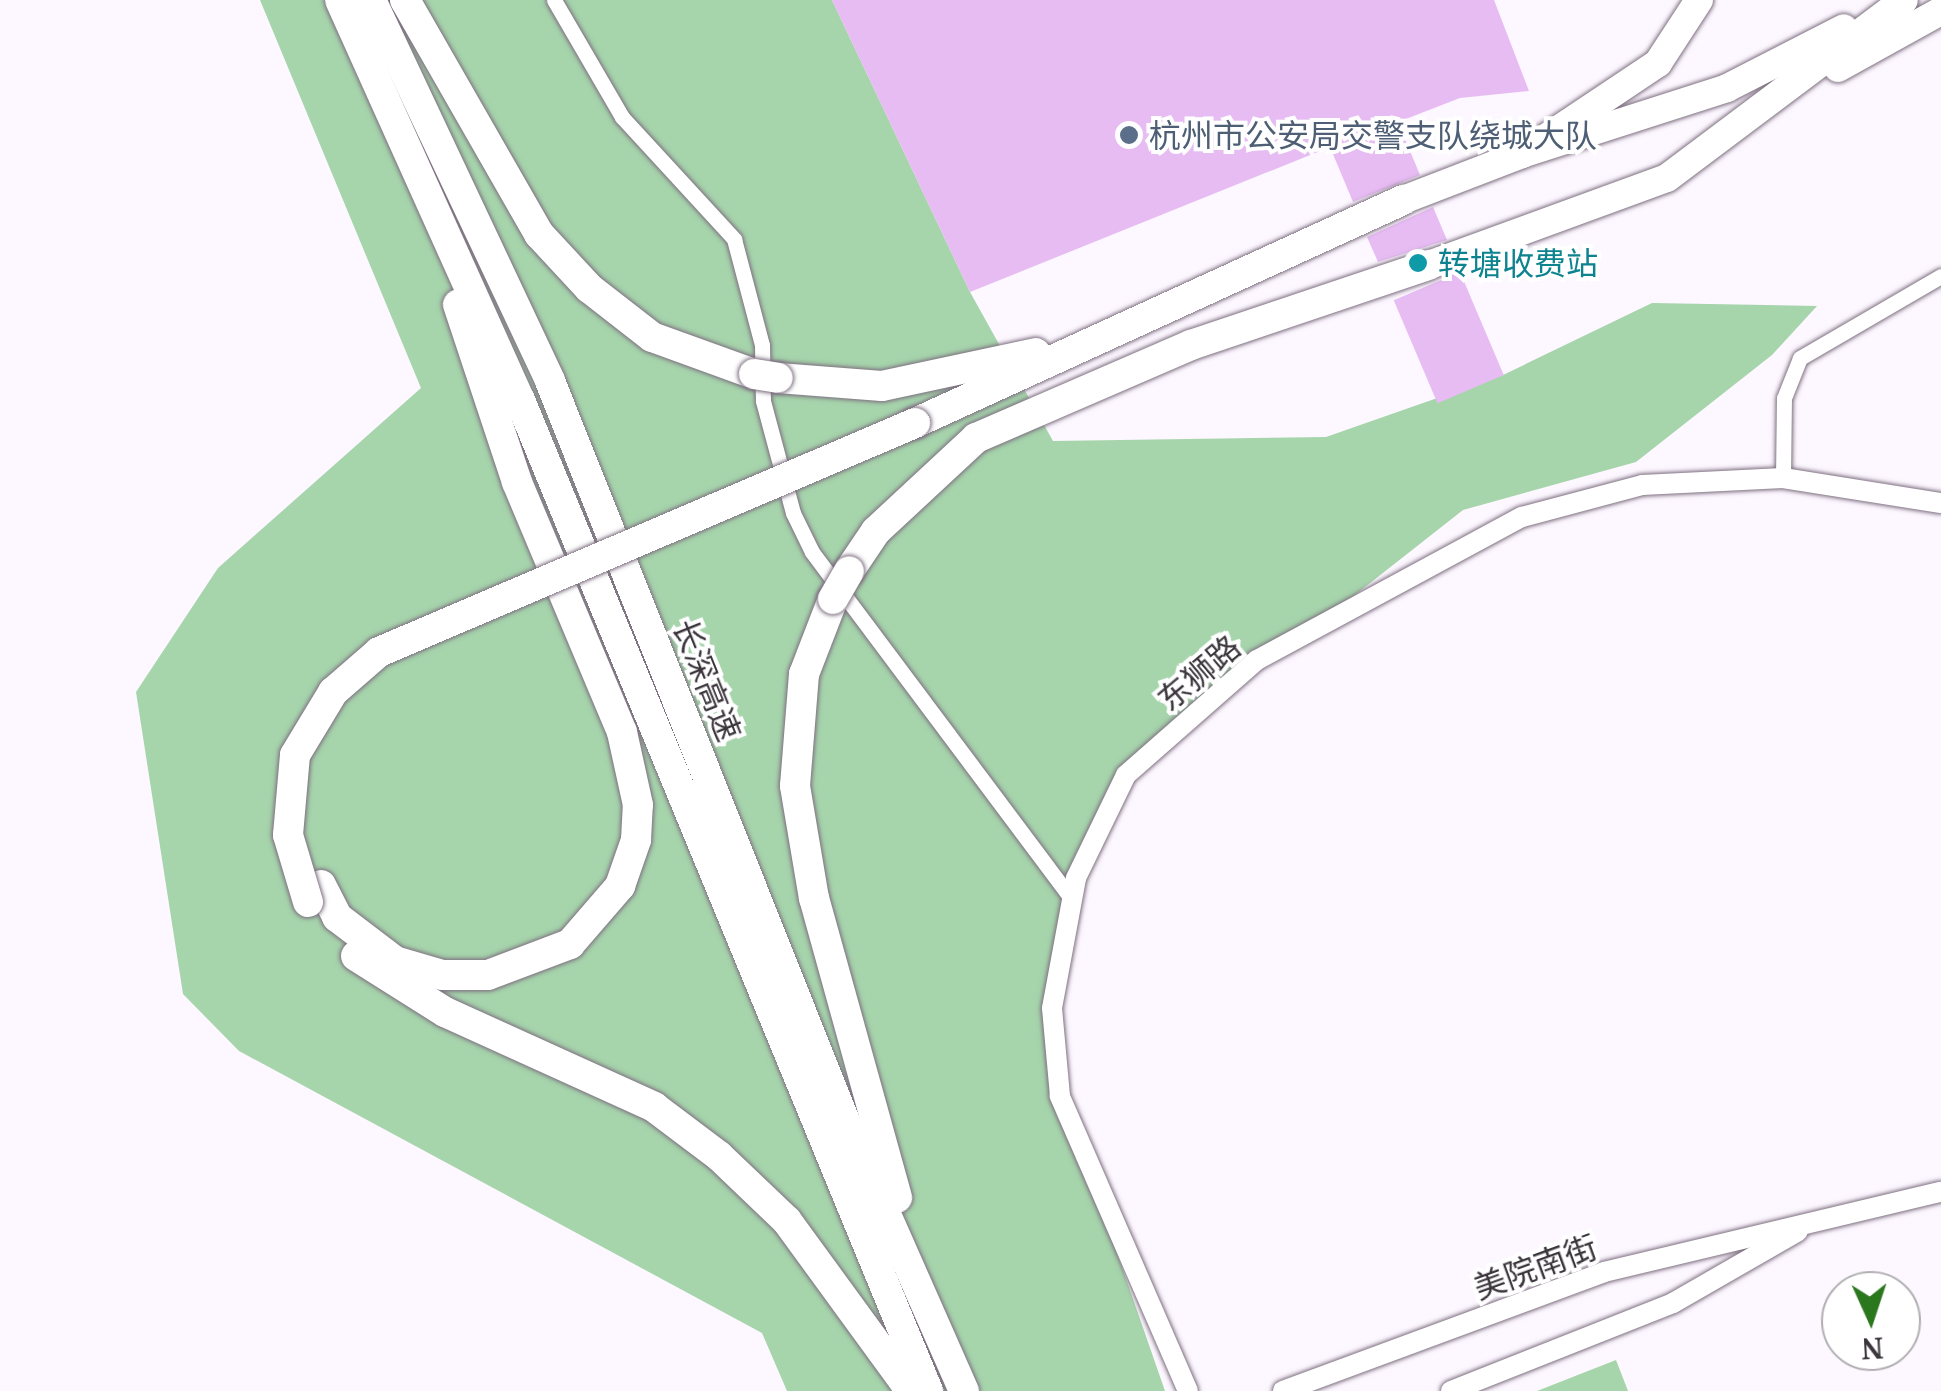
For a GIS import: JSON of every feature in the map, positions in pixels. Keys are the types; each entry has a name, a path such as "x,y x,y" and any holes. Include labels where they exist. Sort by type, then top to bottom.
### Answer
{"highway":[{"path":"405,0 539,234 589,288 652,337 766,376 882,386 1112,334"},
{"path":"1522,154 1658,63 1699,0"},
{"path":"919,431 1112,334 1403,200 1522,154 1727,88 1819,43 1881,0"},
{"path":"912,1391 787,1220 718,1156 654,1107 408,994 328,933 288,834 296,755 334,692 378,652 919,431 1039,386 1191,345 1428,265 1666,178 1904,0"},
{"name":"长深高速","path":"351,1 405,151 520,400 928,1391"},
{"name":"长深高速","path":"351,1 550,381 844,1119 964,1391"},
{"path":"1773,100 1941,12"},
{"path":"314,894 337,917 395,961 442,975 488,975 570,944 620,886 636,840 638,805 622,732 518,482 405,151"},
{"path":"929,1307 802,844 796,734 804,674 833,598 876,531 976,438 1191,345"}],"street":[{"path":"554,0 622,117 734,239 762,345 764,401 793,513 812,552 1072,899"},
{"path":"1784,478 1784,398 1800,358 1941,276"},
{"name":"东狮路","path":"1188,1391 1060,1096 1052,1008 1072,899 1126,774 1257,660 1522,517 1642,485 1784,478 1941,503"},
{"name":"美院南街","path":"1282,1391 1604,1272 1941,1192"},
{"name":"美院南街","path":"1450,1391 1673,1303 1815,1222"}],"green space":[{"path":"260,0 832,0 970,292 1053,441 1326,437 1503,375 1652,303 1817,306 1772,355 1636,462 1463,510 1126,775 1072,899 1052,1008 1075,1132 1165,1391 787,1391 762,1333 239,1051 183,994 136,692 218,568 421,388"},
{"path":"1616,1360 1628,1391 1537,1391"}],"building":[{"name":"杭州市公安局交警支队绕城大队","path":"832,0 1494,0 1529,91 1460,98 1398,122 1420,175 1353,202 1330,147 970,292"},
{"path":"1433,207 1447,240 1378,262 1367,237"},
{"path":"1460,272 1504,375 1437,403 1394,300"}],"place":[{"name":"杭州市公安局交警支队绕城大队","path":"1129,135"},
{"name":"转塘收费站","path":"1418,263"}]}
